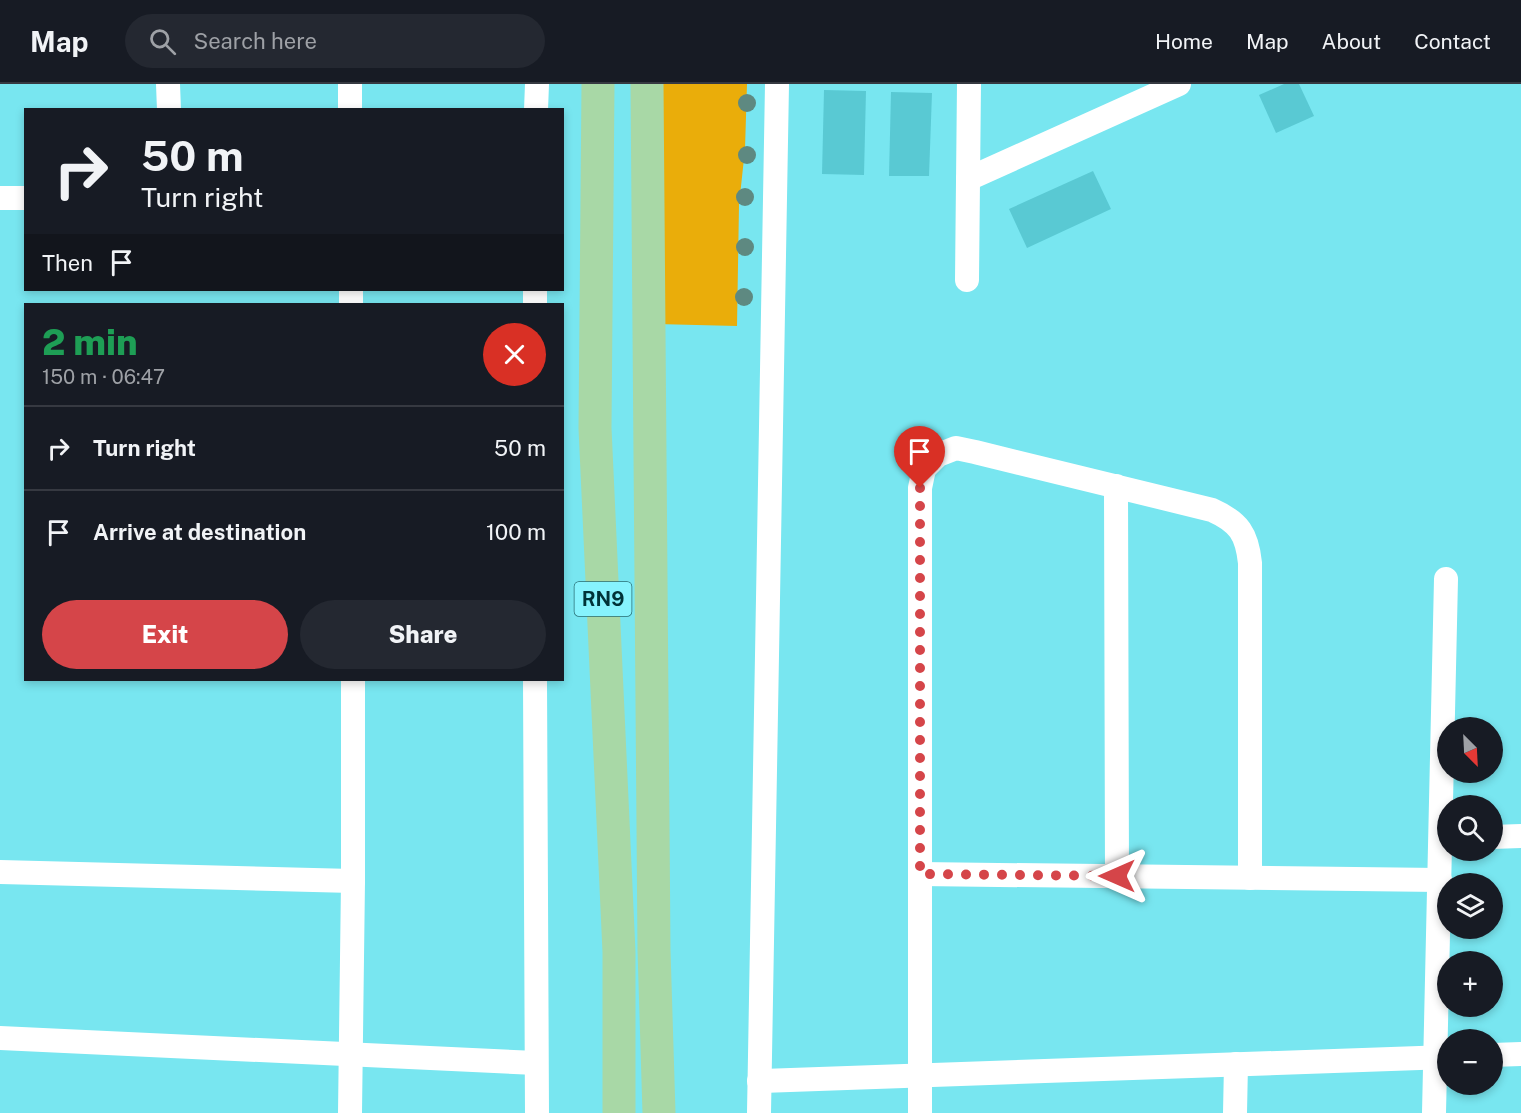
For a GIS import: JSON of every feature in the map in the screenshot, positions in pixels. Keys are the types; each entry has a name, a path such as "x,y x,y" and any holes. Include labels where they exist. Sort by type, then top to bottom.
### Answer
{"highway":[{"name":"RN9","path":"598,84 594,428 619,952 619,1113"},
{"name":"RN9","path":"647,84 654,950 659,1113"}],"street":[{"path":"168,84 169,108"},
{"path":"350,84 350,108"},
{"path":"536,108 537,84"},
{"path":"759,1113 777,84"},
{"path":"968,280 969,84"},
{"path":"968,179 1179,84"},
{"path":"0,198 24,198"},
{"path":"920,1113 920,488 924,469 938,455 956,448 1116,486 1212,510 1228,517 1241,529 1248,545 1250,878"},
{"path":"1116,486 1117,876"},
{"path":"1444,795 1446,579"},
{"path":"350,1113 353,881 352,681"},
{"path":"535,681 537,1113"},
{"path":"1503,837 1521,836"},
{"path":"0,872 353,881"},
{"path":"920,874 1437,880"},
{"path":"1441,939 1442,1029"},
{"path":"0,1038 536,1063"},
{"path":"1503,1055 1521,1054"},
{"path":"759,1081 1437,1057"},
{"path":"1235,1113 1236,1064"},
{"path":"1434,1113 1437,1092"}],"shaded area":[{"path":"652,84 747,84 745,149 739,205 737,326 656,324"}],"building":[{"path":"1284,84 1299,84 1314,116 1276,133 1259,95"},
{"path":"824,90 866,91 864,175 822,174"},
{"path":"891,92 932,93 929,176 889,176"},
{"path":"1093,171 1111,209 1027,248 1009,209"}],"route":[{"path":"920,488 920,874 1117,876"}]}
